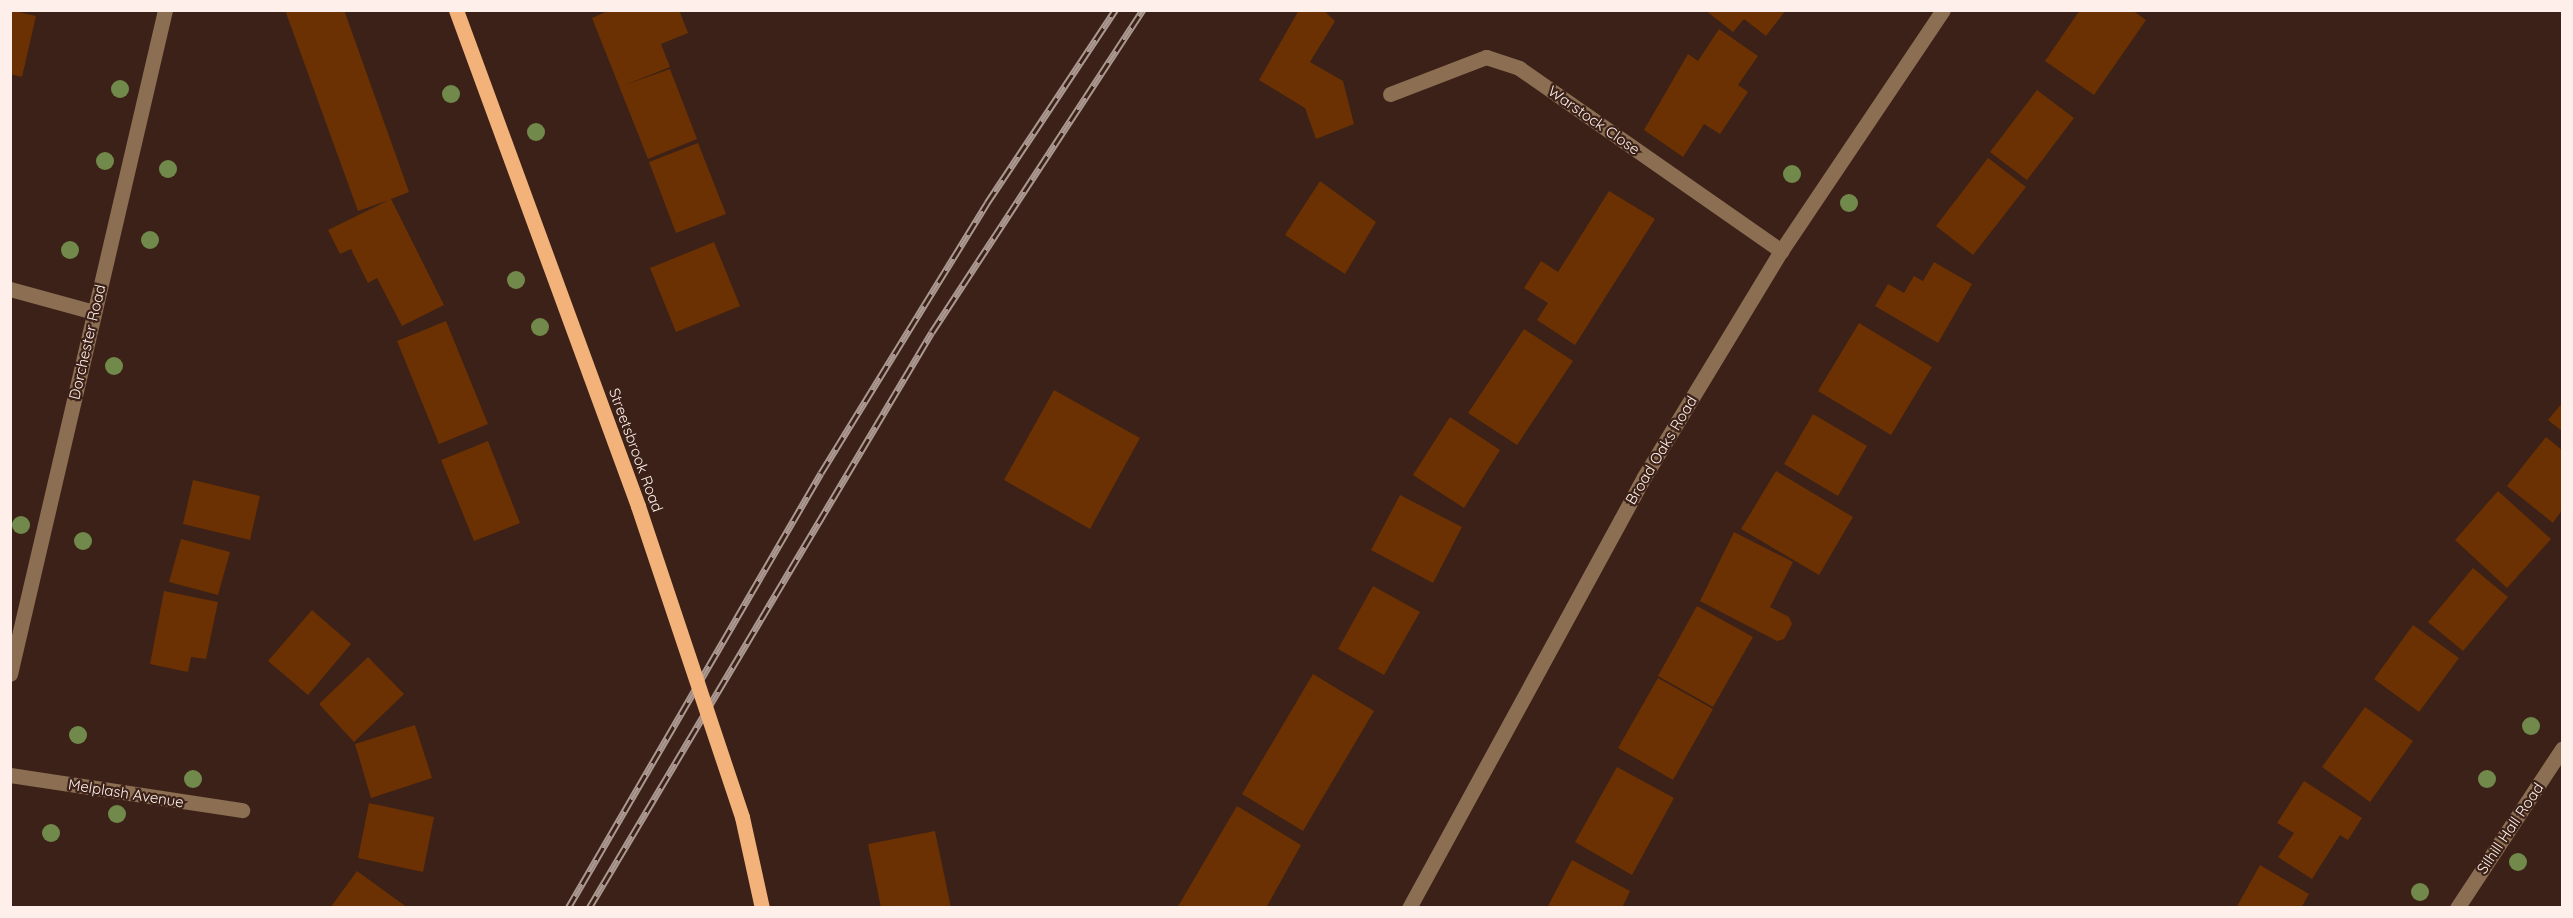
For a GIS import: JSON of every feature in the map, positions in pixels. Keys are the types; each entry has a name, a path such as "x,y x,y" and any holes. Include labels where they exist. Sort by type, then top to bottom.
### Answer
{"main road":[{"name":"Streetsbrook Road","path":"456,10 638,506 742,817 762,908"}],"street":[{"name":"Dorchester Road","path":"10,674 165,10"},
{"name":"Broad Oaks Road","path":"1408,908 1644,477 1781,251 1943,10"},
{"name":"Warstock Close","path":"1390,94 1486,57 1519,68 1781,251"},
{"path":"10,289 94,312"},
{"name":"Silhill Hall Road","path":"2457,908 2562,749"},
{"name":"Melplash Avenue","path":"10,775 242,810"}],"building":[{"path":"10,10 36,16 22,77 10,74"},
{"path":"285,10 344,10 409,192 391,199 444,305 402,326 377,278 368,283 351,249 340,254 328,230 389,200 358,211"},
{"path":"610,10 679,10 688,33 661,44 670,67 625,85 670,69 697,139 648,159 592,18"},
{"path":"1299,10 1323,10 1335,21 1310,62 1343,81 1354,124 1316,139 1305,108 1259,80"},
{"path":"1705,10 1786,10 1766,36 1744,19 1733,32"},
{"path":"2080,10 2132,10 2146,20 2094,95 2045,61"},
{"path":"1719,29 1758,56 1738,85 1748,92 1720,134 1704,124 1683,157 1644,130 1688,54 1698,61"},
{"path":"2037,90 2074,118 2027,180 1990,152"},
{"path":"698,143 726,214 676,233 649,162"},
{"path":"1988,158 2026,187 1973,255 1936,226"},
{"path":"1320,181 1376,222 1345,274 1285,235"},
{"path":"1609,191 1655,219 1575,345 1537,320 1548,303 1524,288 1541,261 1558,272"},
{"path":"714,242 740,306 676,332 650,268"},
{"path":"1934,262 1972,284 1938,343 1875,306 1888,284 1904,293 1914,276 1923,281"},
{"path":"446,321 488,424 439,444 397,341"},
{"path":"1859,323 1932,367 1891,435 1818,391"},
{"path":"1524,329 1573,361 1517,445 1468,413"},
{"path":"1054,390 1140,438 1090,529 1004,480"},
{"path":"2562,403 2562,431 2548,420"},
{"path":"1813,414 1867,446 1838,496 1784,464"},
{"path":"1450,417 1500,450 1464,508 1413,475"},
{"path":"2546,437 2562,450 2562,510 2553,523 2507,486"},
{"path":"488,441 520,523 474,541 441,460"},
{"path":"1776,471 1853,517 1819,575 1741,529"},
{"path":"193,480 260,496 250,540 183,524"},
{"path":"2498,491 2551,539 2507,588 2455,540"},
{"path":"1400,495 1462,527 1433,583 1371,550"},
{"path":"1734,532 1793,562 1770,607 1789,617 1792,624 1784,639 1777,641 1700,601"},
{"path":"181,539 230,552 218,595 169,582"},
{"path":"2473,568 2508,597 2463,651 2428,622"},
{"path":"1373,586 1420,612 1384,675 1338,649"},
{"path":"164,591 218,602 206,659 191,657 188,672 150,664"},
{"path":"1697,606 1753,637 1713,707 1658,676"},
{"path":"312,610 351,644 308,695 268,661"},
{"path":"2413,625 2459,658 2419,712 2374,679"},
{"path":"368,657 404,694 354,742 319,704"},
{"path":"1313,674 1374,711 1303,831 1242,794"},
{"path":"1658,678 1713,709 1673,780 1618,748"},
{"path":"2365,707 2413,741 2370,802 2322,767"},
{"path":"415,725 432,778 371,798 355,744"},
{"path":"1617,767 1674,798 1632,875 1575,842"},
{"path":"2304,781 2362,818 2348,840 2340,835 2312,879 2278,857 2294,833 2277,823"},
{"path":"369,803 434,817 423,872 358,858"},
{"path":"1237,806 1301,845 1266,908 1177,908"},
{"path":"935,831 951,908 881,908 868,844"},
{"path":"1572,860 1630,891 1622,908 1547,908"},
{"path":"2260,865 2309,894 2301,908 2236,908"},
{"path":"357,871 408,908 330,908"}],"railway":[{"path":"568,908 821,473 987,203 1115,10"},
{"path":"589,908 932,332 1143,10"}]}
